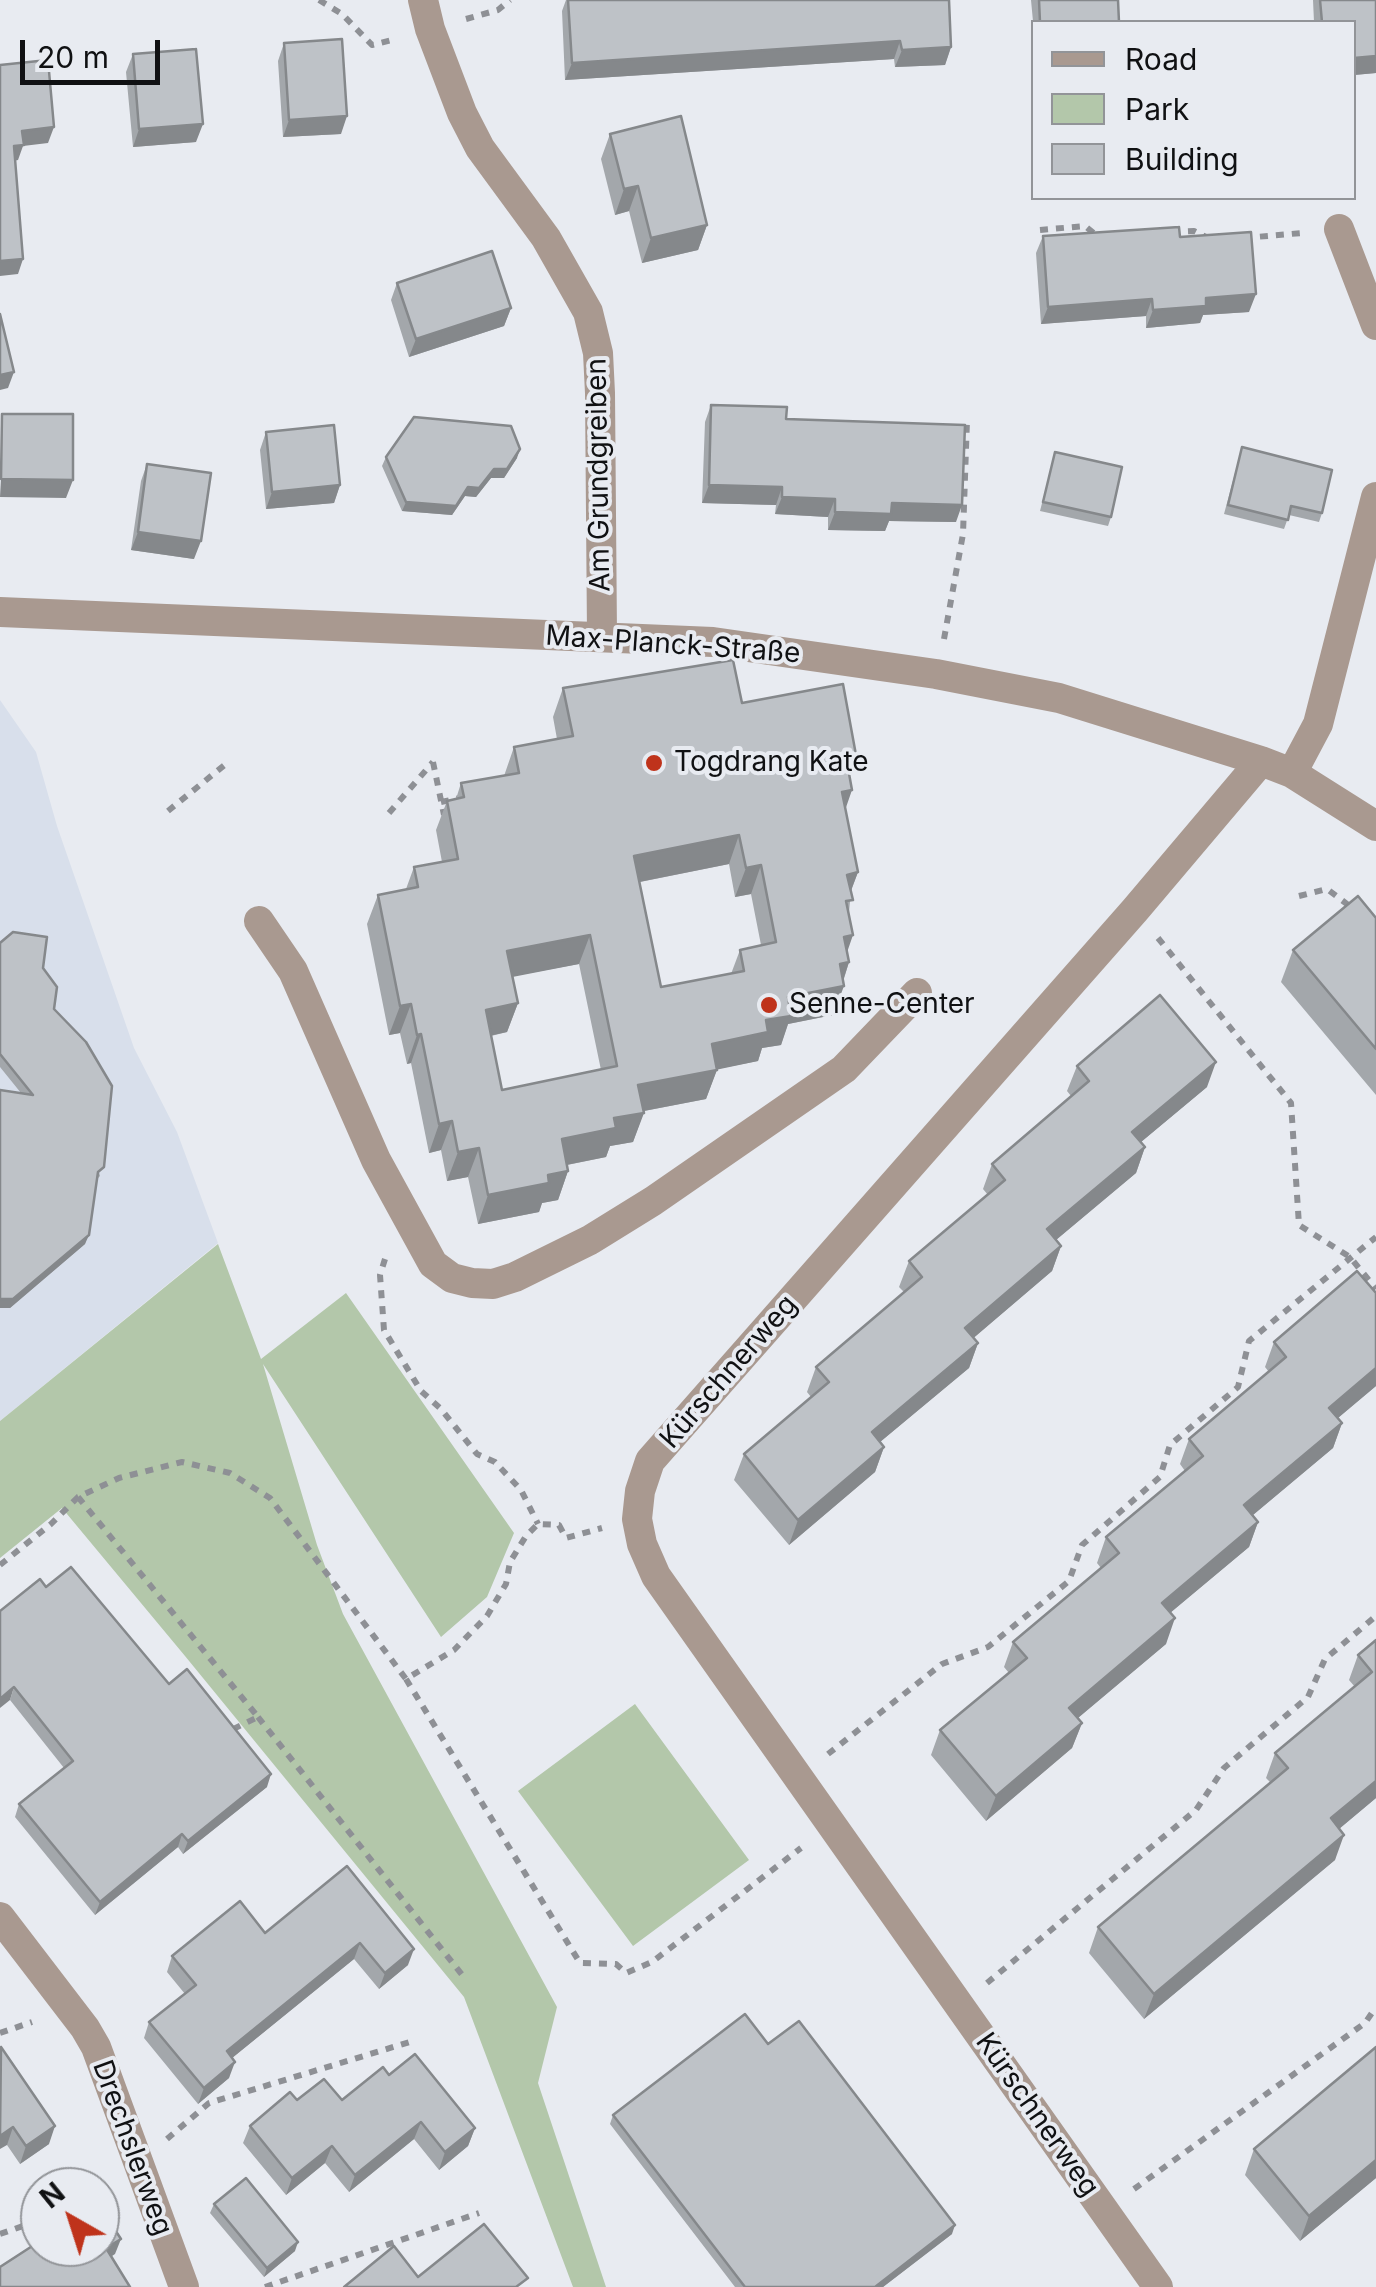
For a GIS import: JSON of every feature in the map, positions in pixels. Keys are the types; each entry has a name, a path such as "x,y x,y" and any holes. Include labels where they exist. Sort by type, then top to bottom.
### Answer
{"street":[{"name":"Am Grundgreiben","path":"423,0 462,114 480,148 546,238 588,312 598,353 600,392 602,636"},
{"path":"1339,229 1376,325"},
{"path":"1292,773 1318,724 1376,498"},
{"name":"Max-Planck-Straße","path":"0,612 713,642 936,674 1058,698 1262,761 1292,773 1376,826"},
{"name":"Kürschnerweg","path":"1158,2287 656,1576 642,1544 637,1519 640,1490 650,1462 1136,910 1262,761"},
{"path":"260,921 293,972 338,1078 433,1264 452,1278 493,1284 590,1240 654,1201 844,1069 917,993"},
{"name":"Drechslerweg","path":"0,1917 96,2047 184,2287"}],"path":[{"path":"319,0 342,14 372,46"},
{"path":"498,10 510,0"},
{"path":"1040,230 1085,226 1100,238"},
{"path":"1232,239 1339,229"},
{"path":"1156,234 1194,231 1215,241"},
{"path":"936,674 964,534 967,420"},
{"path":"390,813 434,762 446,828"},
{"path":"168,810 227,763"},
{"path":"442,802 474,796"},
{"path":"1299,896 1327,889 1361,915"},
{"path":"1136,910 1291,1102 1299,1225 1350,1257 1376,1290"},
{"path":"407,1218 391,1242 380,1275 384,1330 421,1391 477,1454 495,1462 521,1490 538,1524"},
{"path":"799,1776 942,1664 988,1646 1068,1582 1082,1545 1160,1478 1170,1445 1238,1386 1249,1341 1376,1236"},
{"path":"0,1566 78,1497 119,1478 182,1462 230,1473 270,1498 406,1679 580,1963 616,1964 626,1973 652,1962 832,1825"},
{"path":"78,1497 462,1976"},
{"path":"406,1679 454,1650 486,1616 506,1584 510,1562 538,1524 559,1525 566,1538 637,1519"},
{"path":"959,2006 1196,1810 1224,1768 1308,1696 1326,1659 1376,1616"},
{"path":"214,1739 258,1718"},
{"path":"1104,2210 1365,2023 1376,2008"},
{"path":"134,2154 154,2150 210,2103 413,2040"},
{"path":"265,2287 479,2213"}],"shaded area":[{"path":"0,700 36,752 57,826 134,1048 177,1132 218,1243 0,1421"}],"green space":[{"path":"218,1244 261,1359 346,1293 514,1533 487,1597 441,1637 263,1364 317,1545 343,1614 557,2007 538,2083 606,2287 573,2287 464,1997 62,1508 0,1558 0,1421"},
{"path":"635,1704 749,1860 633,1946 518,1791"}],"building":[{"path":"568,0 949,0 951,47 902,50 900,41 572,63"},
{"path":"1039,0 1118,0 1119,20 1040,20"},
{"path":"1320,0 1376,0 1376,56 1356,58 1356,20 1322,20"},
{"path":"342,39 347,116 289,120 284,43"},
{"path":"196,49 203,124 139,129 133,54"},
{"path":"48,60 54,127 22,131 24,145 14,146 23,259 0,261 0,65"},
{"path":"681,116 707,225 651,238 638,186 624,189 610,134"},
{"path":"1179,227 1180,237 1251,232 1256,294 1206,298 1206,306 1153,310 1152,299 1048,307 1043,236"},
{"path":"492,251 511,308 416,339 397,283"},
{"path":"0,314 14,372 0,375"},
{"path":"711,405 787,407 786,419 965,425 962,505 892,503 891,514 835,512 835,499 782,497 782,487 709,485"},
{"path":"2,414 73,414 73,480 1,479"},
{"path":"414,417 511,426 520,449 507,469 494,469 479,488 468,487 456,506 406,502 386,457"},
{"path":"334,425 340,485 272,492 266,432"},
{"path":"1242,447 1332,470 1322,513 1291,506 1288,520 1228,505"},
{"path":"1055,452 1122,467 1111,517 1043,502"},
{"path":"147,464 211,473 201,541 138,532"},
{"path":"733,660 742,703 843,684 856,755 846,757 852,790 842,792 858,872 847,875 853,900 846,901 853,935 844,937 849,962 840,964 844,986 788,997 791,1016 766,1020 768,1032 712,1044 717,1070 638,1085 644,1113 614,1118 616,1128 562,1139 568,1171 548,1175 549,1183 488,1195 479,1148 458,1152 452,1121 439,1124 421,1034 417,1035 411,1004 400,1006 378,895 418,887 414,867 458,859 447,801 464,797 461,783 519,773 514,747 573,736 563,688","holes":["739,835 746,868 761,865 776,942 740,950 744,971 661,987 634,856","590,935 617,1066 502,1090 486,1010 518,1003 507,951"]},
{"path":"1358,896 1376,918 1376,1049 1293,950"},
{"path":"13,932 47,937 43,968 57,987 54,1009 86,1042 112,1086 104,1167 98,1172 89,1235 13,1299 0,1299 0,1090 33,1095 0,1054 0,943"},
{"path":"1160,995 1216,1062 1132,1132 1145,1147 1047,1229 1061,1246 965,1328 978,1343 872,1432 884,1447 798,1520 744,1454 829,1382 816,1367 922,1277 909,1261 1005,1180 992,1164 1089,1081 1077,1066"},
{"path":"1357,1271 1376,1293 1376,1368 1329,1408 1342,1423 1244,1505 1258,1522 1162,1603 1175,1618 1069,1708 1082,1723 996,1796 940,1730 1027,1658 1013,1642 1119,1553 1106,1537 1203,1456 1189,1439 1286,1357 1274,1342"},
{"path":"71,1567 169,1684 187,1669 271,1774 188,1841 182,1834 100,1902 19,1804 73,1761 14,1687 0,1699 0,1611 40,1579 46,1587"},
{"path":"1376,1640 1376,1781 1331,1818 1344,1835 1154,1994 1098,1927 1288,1768 1275,1753 1372,1672 1358,1655"},
{"path":"347,1866 414,1949 385,1973 360,1943 227,2051 235,2062 204,2088 149,2022 196,1985 172,1956 240,1901 265,1933"},
{"path":"745,2014 768,2044 799,2021 955,2225 875,2287 745,2287 613,2115"},
{"path":"1,2047 55,2126 26,2146 13,2127 0,2136"},
{"path":"1376,2047 1376,2160 1309,2216 1254,2149"},
{"path":"415,2054 475,2128 445,2152 421,2122 355,2175 332,2146 292,2178 250,2126 290,2092 297,2100 324,2079 342,2100 383,2067 389,2075"},
{"path":"246,2178 298,2242 267,2268 214,2204"},
{"path":"484,2224 528,2278 516,2287 344,2287 394,2246 418,2277"},
{"path":"20,2254 20,2267 118,2267 130,2287 0,2287 0,2267"}],"place":[{"name":"Togdrang Kate","path":"654,763"},
{"name":"Senne-Center","path":"769,1005"}]}
